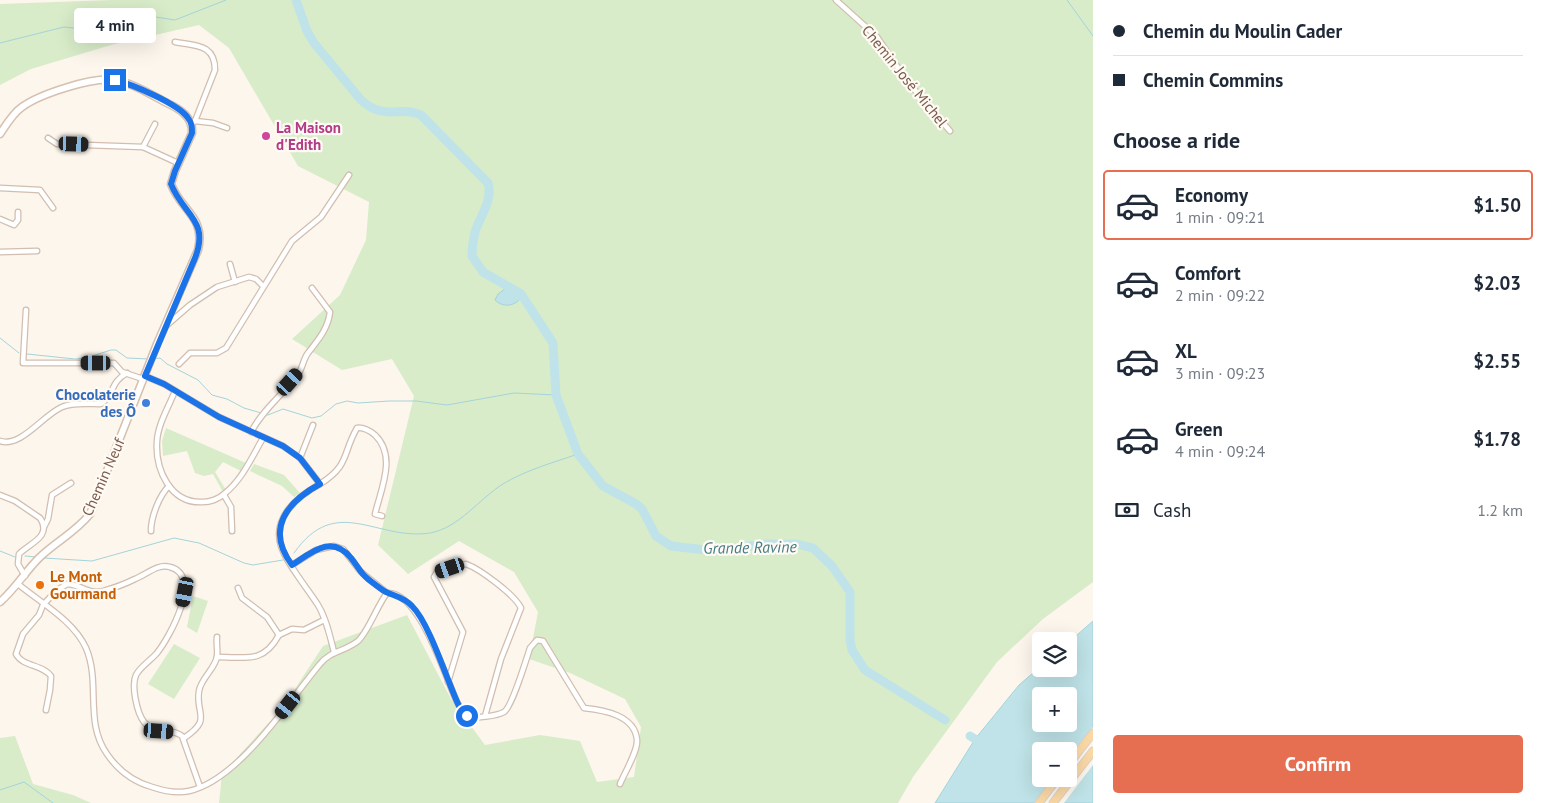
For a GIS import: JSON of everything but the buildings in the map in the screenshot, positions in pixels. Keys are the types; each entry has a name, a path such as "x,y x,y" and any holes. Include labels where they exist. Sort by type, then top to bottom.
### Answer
{"main road":[{"path":"1077,754 1093,733"},
{"path":"1053,803 1093,750"},
{"path":"1039,803 1051,787"}],"street":[{"name":"Chemin José Michel","path":"836,0 877,37 907,80 950,131"},
{"path":"48,138 57,144 143,147 178,163 192,133 193,123 215,70 214,60 206,49 175,42"},
{"path":"0,134 18,110 25,105 61,90 107,80 126,83 175,107 193,123"},
{"path":"193,123 207,122 227,128"},
{"path":"143,147 154,124"},
{"name":"Chemin Neuf","path":"0,602 48,550 80,526 90,514 153,354 195,258 200,241 198,226 171,184 178,163"},
{"path":"179,364 190,353 223,351 292,241 321,217 349,175"},
{"path":"0,188 40,190 53,208"},
{"path":"0,219 14,225 18,220 18,212"},
{"path":"0,252 37,251"},
{"path":"230,264 235,282"},
{"path":"165,326 212,290 253,278 263,286"},
{"path":"251,432 260,416 300,371 307,355 318,341 329,319 330,312 312,288"},
{"path":"26,310 23,363 114,363 122,372 144,378 175,391 219,417 283,446 300,458 320,484"},
{"path":"0,441 6,443 16,441 60,407 73,404 101,404 110,395 118,378 127,373"},
{"path":"175,391 158,431 157,440 160,467 168,486 178,496 197,503 207,502 224,495 239,479 264,438"},
{"path":"300,458 314,425"},
{"path":"334,652 319,606 280,546 280,529 283,517 296,499 335,475 342,466 357,428 362,427 378,438 385,448 385,472 375,514 382,516"},
{"path":"25,576 18,564 19,554 39,539 48,519 52,495 71,483"},
{"path":"151,531 151,522 168,486"},
{"path":"0,495 15,501 40,518 44,527"},
{"path":"224,495 231,507 232,531"},
{"path":"292,565 316,550 334,546 343,550 361,572 387,593 407,602 418,614 459,706 465,714 474,718 502,713 510,706 530,648 540,639 548,646 584,708 598,709 619,716 633,730 637,739 636,746 620,784"},
{"path":"448,682 463,632 434,577 438,572 466,564 504,590 522,608 502,659 485,716"},
{"path":"46,710 51,676 46,671 21,661 16,654 23,634 39,615 43,605 56,591 67,584 76,585 87,591 101,592 137,579 162,566 170,566 180,574 185,586 179,614 158,651 136,673 134,681 137,709 146,724 159,731 178,733 184,738 200,787"},
{"path":"18,584 78,634 86,648 90,661 96,732 107,755 133,780 176,792 200,787 224,773 257,743 321,662 334,652 350,646 363,636 378,606 387,593"},
{"path":"238,588 242,598 266,617 279,635"},
{"path":"217,657 254,658 273,647 279,635 292,630 304,630 324,620"},
{"path":"184,738 192,733 200,721 202,713 199,691 217,657 217,637"}],"green space":[{"path":"111,0 1093,0 1093,582 1043,619 997,662 913,777 898,803 219,803 222,774 283,707 323,646 407,615 451,699 485,745 540,735 580,741 597,782 634,777 641,727 625,699 570,673 529,659 538,612 514,572 459,541 408,574 378,545 414,396 392,359 342,370 292,339 340,295 366,240 369,202 298,166 229,48 199,25 111,45 31,69 0,85 0,4"},
{"path":"166,428 246,463 241,471 223,462 215,472 226,490 223,492 213,474 204,476 195,473 187,451 163,456 162,441"},
{"path":"254,464 284,475 300,493 294,497 282,486 250,471"},
{"path":"193,596 208,601 197,633 187,627"},
{"path":"174,644 200,658 174,699 148,684"},
{"path":"15,736 33,784 73,795 91,803 0,803 0,738"}],"water":[{"path":"505,289 518,289 524,293 515,303 502,305 495,300 498,294"},
{"path":"1093,621 1093,803 935,803 975,739 1019,685 1032,674 1032,677 1077,677 1077,635"}],"pier":[{"path":"1093,727 1093,765 1077,786 1077,748"},
{"path":"1048,787 1076,787 1064,803 1035,803"}],"waterway":[{"path":"0,43 64,27 98,29 129,10 142,10 156,17 175,20 226,0"},
{"name":"Grande Ravine","path":"296,0 307,31 314,43 361,100 370,107 385,112 413,112 421,115 488,183 489,196 475,232 472,256 483,272 521,294 553,343 556,395 578,454 603,486 642,509 656,536 671,546 714,551 766,544 797,544 813,548 832,566 850,592 850,640 852,650 865,670 945,720"},
{"path":"1067,0 1093,36"},
{"path":"0,338 19,353"},
{"path":"27,354 75,359 116,350 127,358 149,359"},
{"path":"153,359 160,358 167,364 198,380 212,395 268,415 283,409 312,418 321,416 336,404 347,401 358,403 416,401 447,405 514,393 556,395"},
{"path":"294,553 310,535 325,526 341,522 410,534 430,533 441,530 460,519 494,490 512,479 539,467 578,454"},
{"path":"44,558 92,561 174,538 199,543 244,563 253,565 283,560"},
{"path":"0,551 15,557"},
{"path":"25,556 37,557"},
{"path":"970,736 975,739"},
{"path":"0,790 24,782 53,803"}],"place":[{"name":"La Maison d'Edith","path":"266,136"},
{"name":"Chocolaterie des Ô","path":"146,403"},
{"name":"Le Mont Gourmand","path":"40,585"}],"route":[{"path":"115,80 126,83 175,107 188,117 192,124 192,133 171,184 193,215 200,229 200,241 195,258 145,376 164,384 219,417 283,446 306,464 320,484 296,499 283,517 280,529 280,546 288,560 292,565 325,546 339,547 350,556 368,579 387,593 394,594 412,606 424,625 461,710 467,716"}]}
